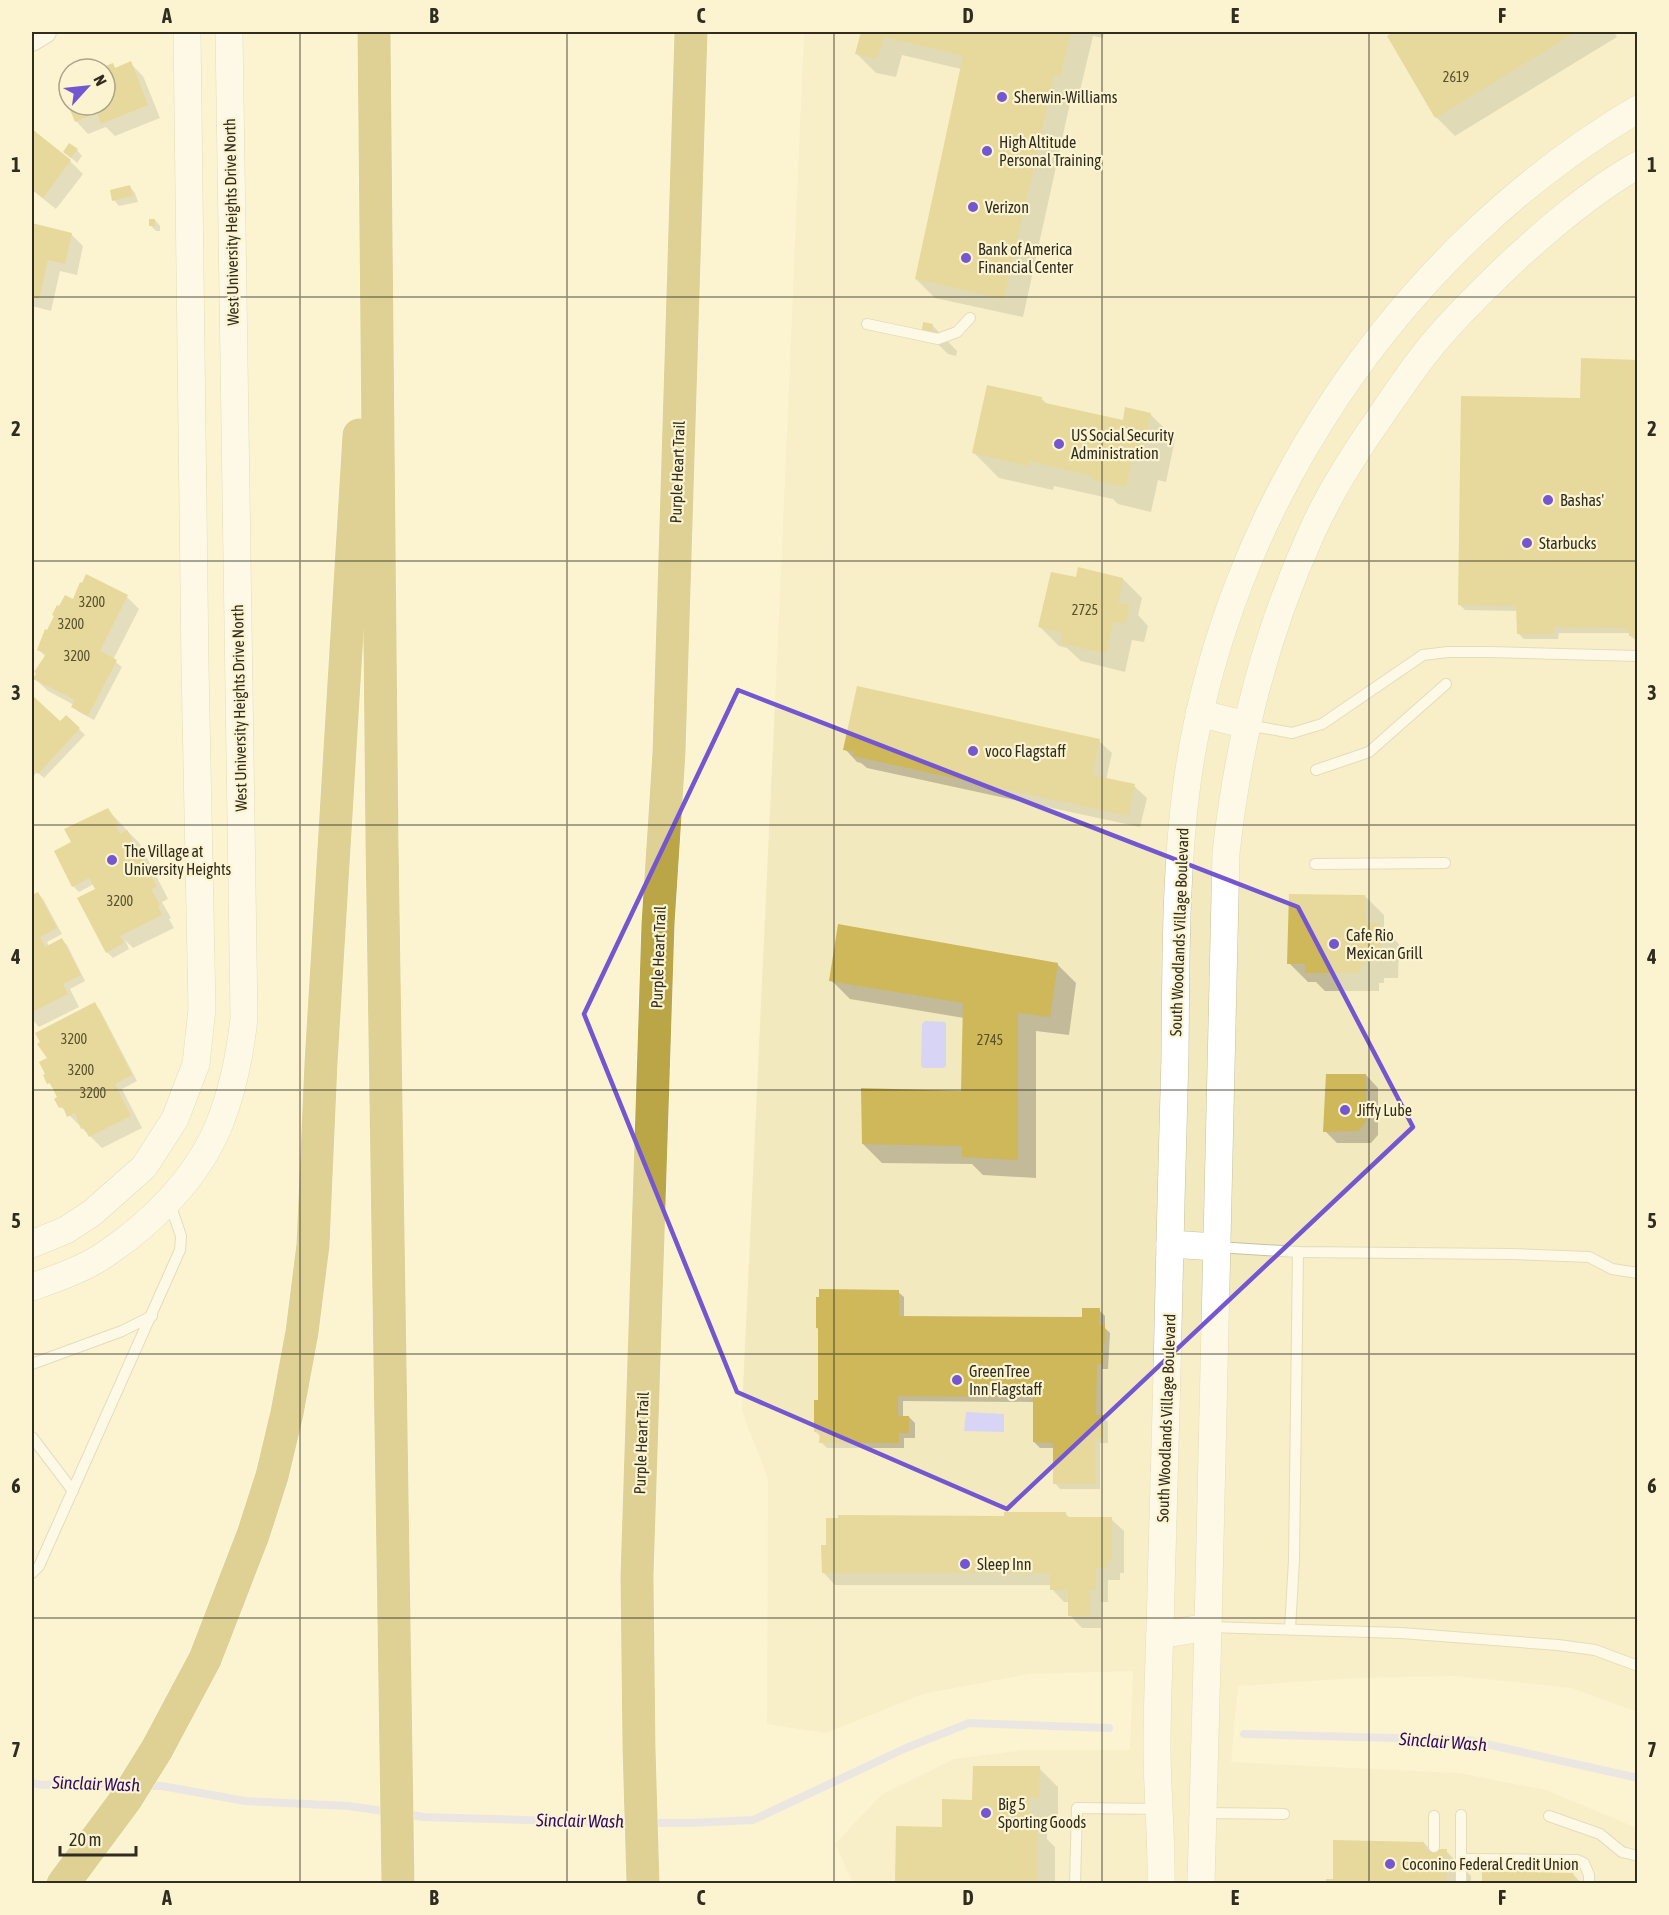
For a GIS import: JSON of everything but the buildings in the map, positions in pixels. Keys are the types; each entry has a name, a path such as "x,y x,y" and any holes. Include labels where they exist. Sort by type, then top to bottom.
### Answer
{"highway":[{"path":"374,32 382,832 398,1884"},
{"name":"Purple Heart Trail","path":"643,1884 637,1576 658,924 669,753 691,32"},
{"path":"63,1884 126,1798 157,1749 205,1659 253,1535 272,1476 287,1413 302,1332 312,1245 376,155"}],"street":[{"path":"32,40 45,32"},
{"path":"32,1244 66,1230 92,1213 144,1167 174,1119 196,1064 202,1009 187,32"},
{"name":"West University Heights Drive North","path":"32,1287 65,1275 109,1252 169,1201 201,1159 218,1126 240,1055 244,1018 229,32"},
{"name":"South Woodlands Village Boulevard","path":"1161,1884 1162,1855 1156,1750 1176,934 1180,845 1199,713 1212,665 1244,570 1293,464 1353,370 1400,311 1496,213 1552,167 1614,123 1638,109"},
{"path":"1201,1884 1226,853 1246,725 1277,615 1311,533 1353,456 1397,392 1443,331 1486,286 1557,223 1638,165"},
{"path":"1199,713 1246,725"},
{"path":"1170,1244 1216,1247"},
{"path":"1160,1635 1208,1627"}],"lane":[{"path":"867,324 938,339 957,332 970,318"},
{"path":"1246,725 1292,734 1322,724 1422,655 1448,652 1490,652 1638,656"},
{"path":"1316,770 1369,752 1446,684"},
{"path":"1315,864 1445,863"},
{"path":"32,1573 39,1566 180,1250 181,1236 169,1201"},
{"path":"1216,1247 1298,1252 1589,1257 1612,1269 1638,1273"},
{"path":"1290,1629 1294,1560 1298,1252"},
{"path":"32,1364 122,1331 152,1316"},
{"path":"32,1437 73,1491"},
{"path":"1208,1627 1401,1633 1558,1645 1595,1650 1638,1666"},
{"path":"1075,1884 1077,1809 1159,1809"},
{"path":"1202,1813 1284,1814"},
{"path":"1461,1815 1461,1884"},
{"path":"1434,1816 1434,1847"},
{"path":"1549,1816 1600,1834 1622,1852 1638,1856"},
{"path":"1462,1859 1577,1860 1584,1863 1589,1875 1589,1884"}],"highlighted area":[{"path":"738,690 1298,907 1413,1127 1007,1509 737,1392 584,1014"}],"shaded area":[{"path":"804,32 1637,32 1637,1712 1572,1688 1456,1676 1356,1678 1238,1686 1231,1762 1458,1773 1546,1790 1637,1828 1637,1883 853,1883 835,1844 881,1795 954,1759 1023,1750 1130,1750 1133,1671 1029,1674 923,1694 826,1733 767,1724 768,1479 742,1411"},
{"path":"925,1021 945,1022 946,1024 946,1066 944,1068 923,1068 921,1066 922,1024"},
{"path":"966,1412 1004,1414 1004,1432 964,1431"}],"waterway":[{"name":"Sinclair Wash","path":"648,1823 753,1820 906,1748 969,1723 1109,1728"},
{"name":"Sinclair Wash","path":"1244,1734 1468,1740 1638,1778"},
{"name":"Sinclair Wash","path":"32,1783 126,1785"},
{"name":"Sinclair Wash","path":"144,1786 162,1786 245,1801 348,1806 391,1812"},
{"name":"Sinclair Wash","path":"406,1814 423,1817 633,1823"}],"place":[{"name":"Sherwin-Williams","path":"1002,97"},
{"name":"High Altitude Personal Training","path":"987,151"},
{"name":"Verizon","path":"973,207"},
{"name":"Bank of America Financial Center","path":"966,258"},
{"name":"US Social Security Administration","path":"1059,444"},
{"name":"Bashas'","path":"1548,500"},
{"name":"Starbucks","path":"1527,543"},
{"name":"voco Flagstaff","path":"973,751"},
{"name":"The Village at University Heights","path":"112,860"},
{"name":"Cafe Rio Mexican Grill","path":"1334,944"},
{"name":"Jiffy Lube","path":"1345,1110"},
{"name":"GreenTree Inn Flagstaff","path":"957,1380"},
{"name":"Sleep Inn","path":"965,1564"},
{"name":"Big 5 Sporting Goods","path":"986,1813"},
{"name":"Coconino Federal Credit Union","path":"1390,1864"}]}
